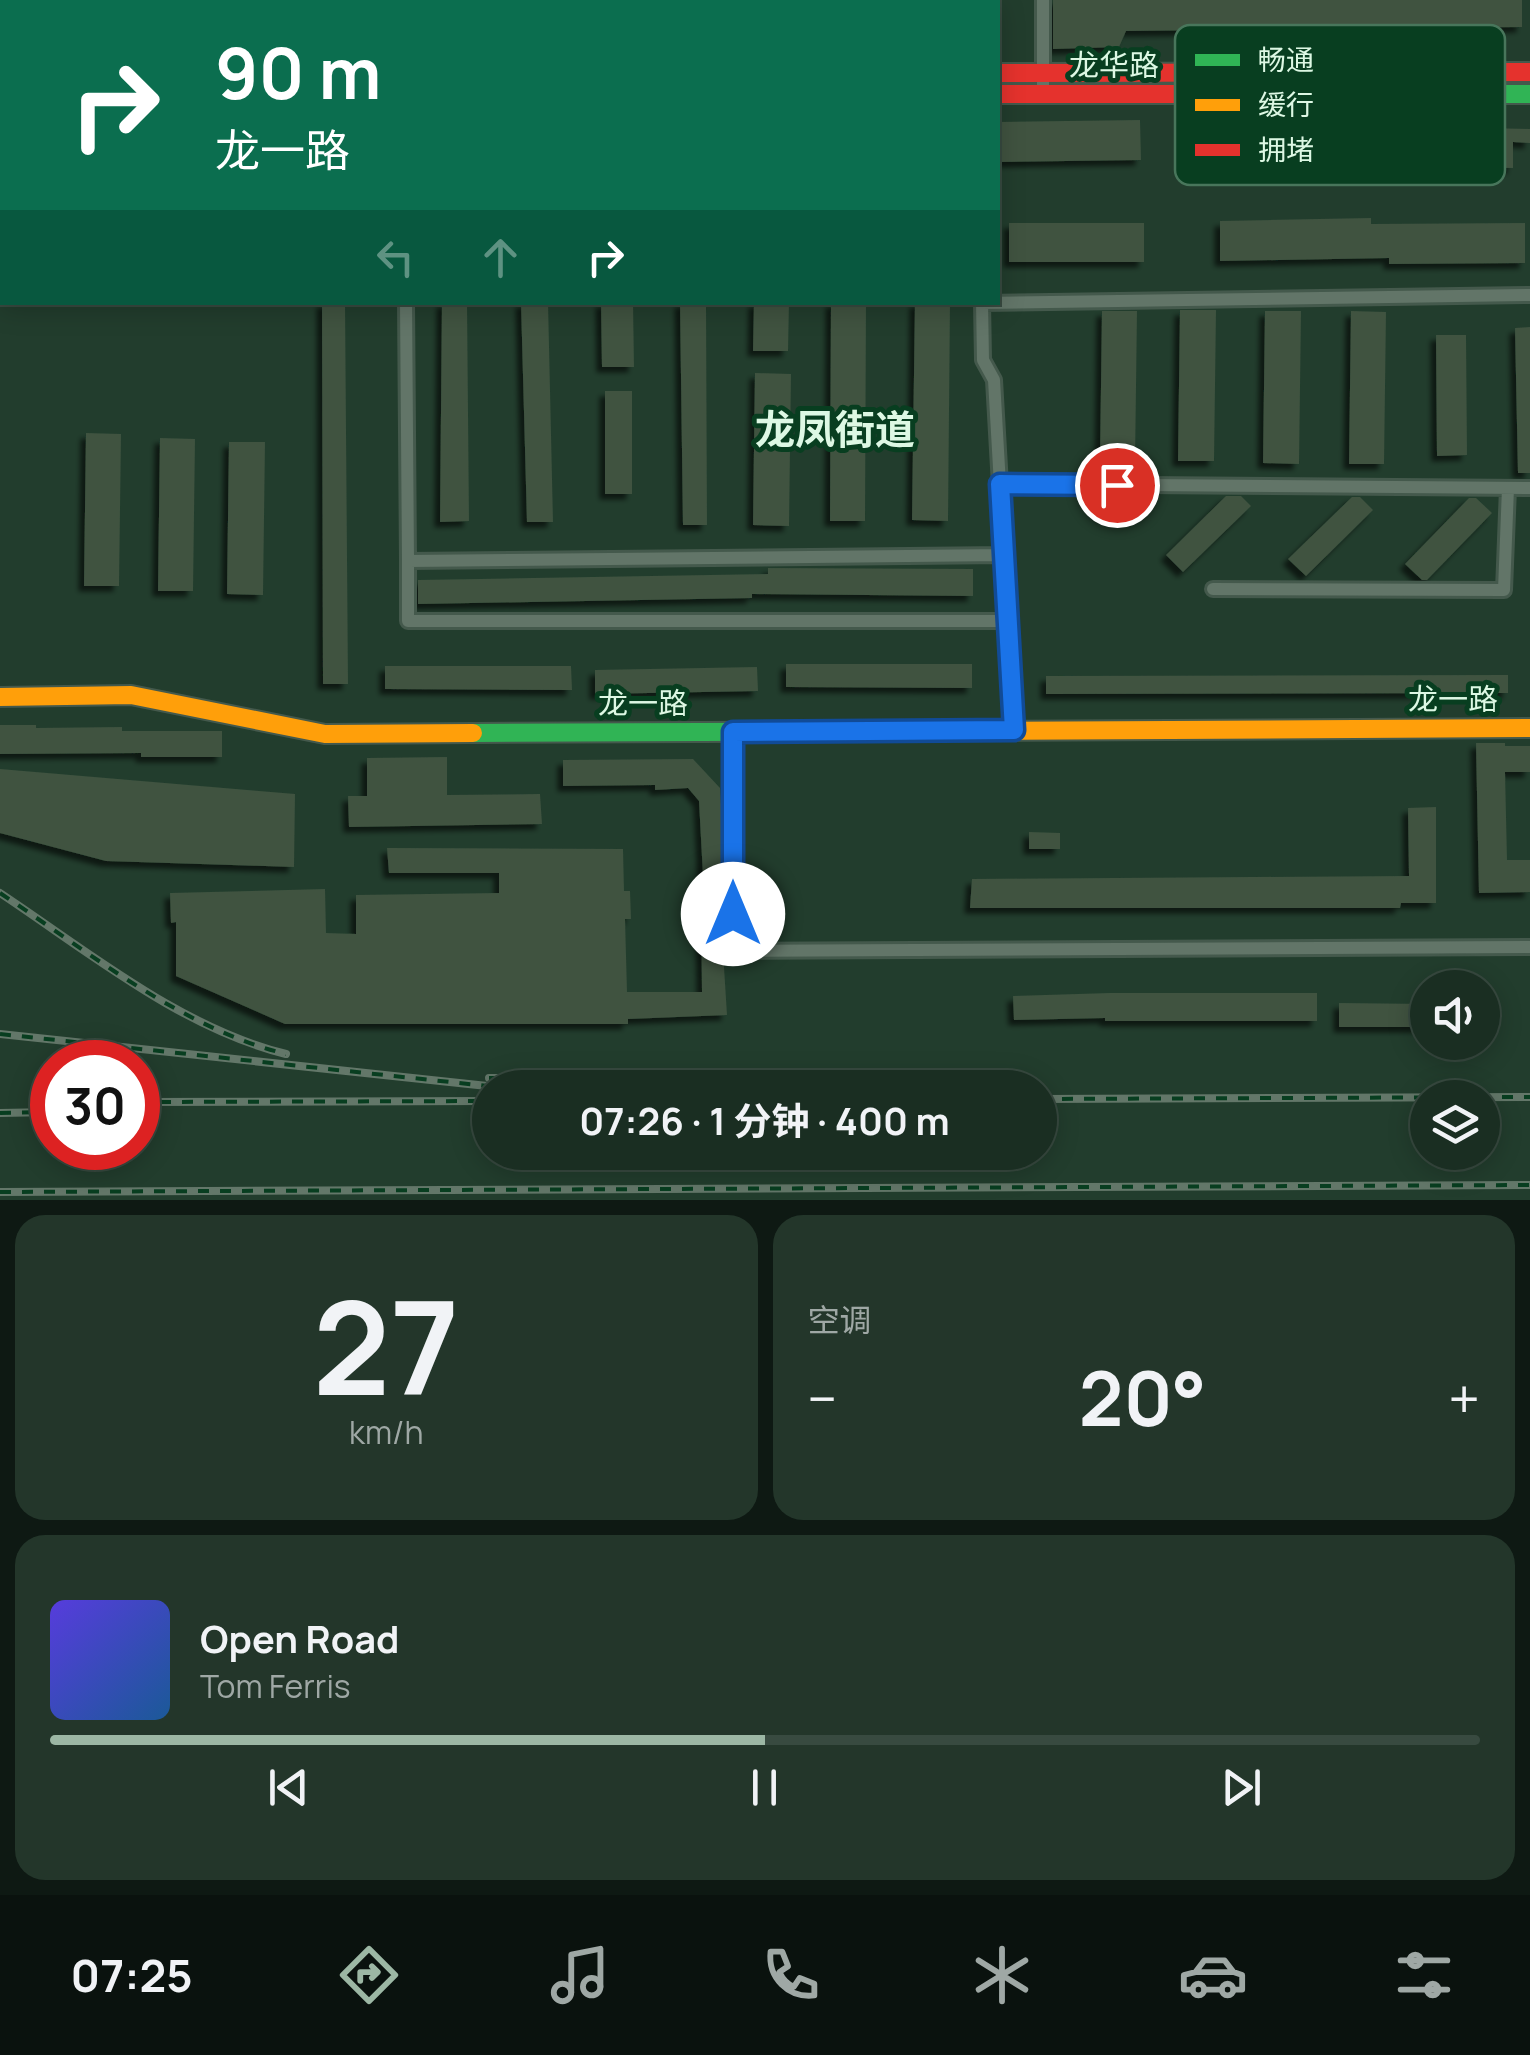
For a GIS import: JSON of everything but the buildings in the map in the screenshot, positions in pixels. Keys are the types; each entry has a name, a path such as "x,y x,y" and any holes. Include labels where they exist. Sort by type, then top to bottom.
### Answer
{"street":[{"path":"1043,94 1044,0"},
{"path":"1505,72 1530,72"},
{"path":"1000,73 1175,73"},
{"name":"龙华路","path":"1000,94 1175,94"},
{"path":"1000,303 1530,295"},
{"path":"406,305 408,621 1008,620"},
{"path":"982,305 983,360 994,380 1014,730"},
{"path":"1000,484 1530,488"},
{"path":"1213,588 1504,590 1508,488"},
{"path":"408,561 1004,555"},
{"name":"龙一路","path":"0,697 131,694 324,734 1530,728"},
{"path":"733,732 733,951 1530,947"}],"railway":[{"path":"0,893 173,1007 247,1042 286,1054"},
{"path":"0,1034 472,1084"},
{"path":"1057,1099 1530,1097"},
{"path":"160,1102 472,1101"},
{"path":"0,1113 30,1112"},
{"path":"0,1192 1530,1185"}],"traffic: fast":[{"path":"1505,94 1530,94"},
{"path":"473,733 978,731"}],"traffic: slow":[{"path":"0,697 131,695 325,734 473,733"},
{"path":"978,731 1530,728"}],"traffic: jam":[{"path":"1505,72 1530,72"},
{"path":"1000,73 1175,73"},
{"path":"1000,94 1175,94"}],"district":[{"name":"龙凤街道","path":"835,430"}],"route":[{"path":"733,914 733,732 1014,730 1000,484 1117,485"}]}
